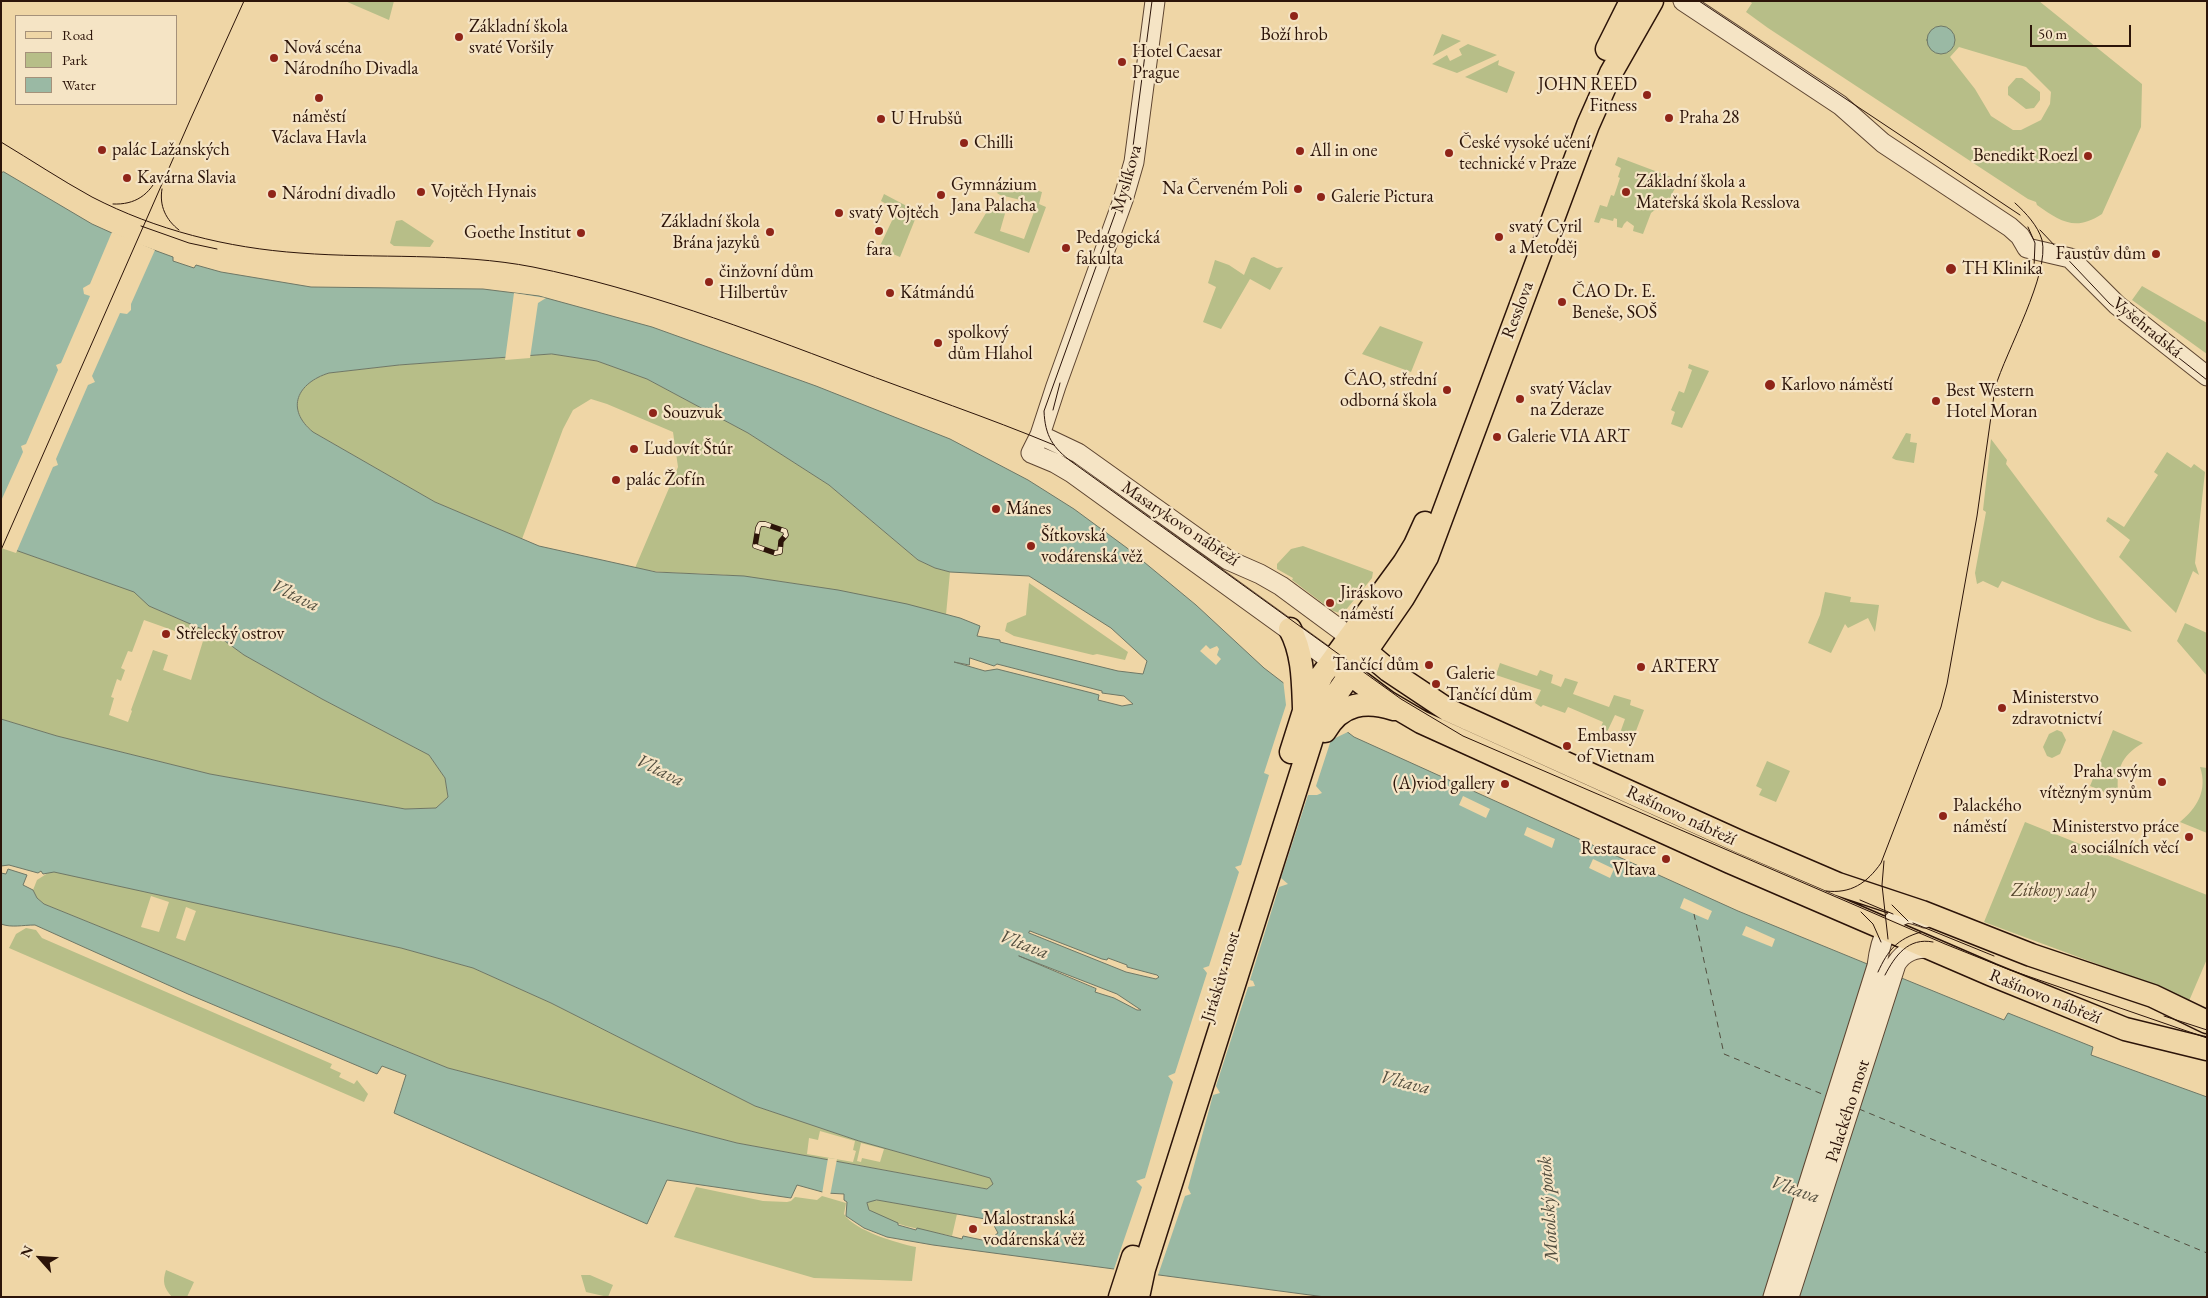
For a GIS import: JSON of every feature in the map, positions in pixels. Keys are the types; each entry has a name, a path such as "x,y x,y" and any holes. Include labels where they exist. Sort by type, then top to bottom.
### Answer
{"main road":[{"name":"Resslova","path":"1412,566 1423,528 1586,94 1631,1"},
{"name":"Resslova","path":"1412,566 1610,73 1652,1"},
{"path":"1327,668 1350,637 1412,566"},
{"path":"1346,682 1367,652 1412,566"},
{"path":"1290,629 1300,657 1304,711"},
{"name":"Masarykovo nábřeží","path":"1350,637 1367,652"},
{"name":"Rašínovo nábřeží","path":"1367,652 1388,670 1434,702 1463,718 1740,842 1838,884 1922,912 2012,948 2128,986 2207,1022"},
{"name":"Masarykovo nábřeží","path":"1327,668 1346,682"},
{"name":"Jiráskův most","path":"1120,1297 1304,711 1327,668"},
{"name":"Rašínovo nábřeží","path":"1346,682 1442,733 1860,918 1881,941 1930,948 2125,1029 2207,1049"},
{"name":"Jiráskův most","path":"1138,1297 1144,1269 1298,777 1317,725 1346,682"},
{"path":"1298,777 1335,716 1341,710 1355,706 1379,705 1404,714"}],"street":[{"name":"Myslíkova","path":"1031,454 1040,436 1123,200 1134,162 1155,1"},
{"name":"Vyšehradská","path":"1683,1 1840,105 1883,142 2010,227 2020,236 2027,248 2070,258 2127,314 2207,376"},
{"name":"Masarykovo nábřeží","path":"1040,436 1078,453 1231,562 1260,574 1280,586 1350,637"},
{"name":"Masarykovo nábřeží","path":"1031,454 1055,463 1072,473 1290,629 1327,668"},
{"name":"Rašínovo nábřeží","path":"1881,941 1900,917 1911,914 2012,948"},
{"name":"Palackého most","path":"1773,1297 1876,966 1881,941"},
{"name":"Palackého most","path":"1789,1297 1891,976 1896,964 1907,952 1917,948 1930,948"}],"green space":[{"path":"345,1 394,1 389,20"},
{"path":"1749,1 2039,1 2142,84 2141,127 2102,214 2084,222 2076,223 2053,216 2037,205 2036,202 2028,199 1768,28 1746,12 1752,3","holes":["1942,26 1953,33 1955,42 1951,50 1943,54 1935,53","1959,47 2026,67 2051,92 2050,104 2041,120 2021,130 2013,130 1991,116 1975,89 1950,57"]},
{"path":"1442,34 1461,41 1433,56"},
{"path":"1468,44 1497,55 1457,73 1432,64 1447,55 1450,61 1462,55 1459,49"},
{"path":"1499,60 1498,65 1515,72 1507,93 1465,77"},
{"path":"2016,78 2022,78 2040,92 2040,100 2034,108 2026,109 2008,95 2008,87"},
{"path":"1618,157 1679,180 1670,198 1651,213 1643,234 1633,231 1634,226 1627,221 1622,228 1617,227 1617,219 1614,218 1613,221 1601,218 1599,223 1594,222 1600,205 1607,207 1611,195 1614,196 1620,178 1618,177 1621,168 1615,165"},
{"path":"1001,181 1011,182 1042,192 1039,204 1046,207 1029,253 974,233 992,203 1006,210 1000,231 1024,239 1037,204 1000,195 997,193"},
{"path":"884,194 918,212 900,257 879,248 897,210 881,201"},
{"path":"402,220 434,241 430,247 394,246 390,243 396,221"},
{"path":"1254,257 1277,268 1283,267 1270,290 1250,279 1221,329 1203,322 1216,287 1208,283 1215,260 1229,265 1244,275 1251,258"},
{"path":"2142,286 2207,323 2207,354 2132,300"},
{"path":"1380,326 1423,342 1411,372 1362,354"},
{"path":"552,354 597,361 647,379 748,433 829,485 918,560 935,568 950,572 946,615 868,596 790,583 737,576 661,572 635,568 678,467 673,432 607,404 591,399 573,410 563,429 522,539 435,502 313,432 304,423 297,406 302,390 318,377 329,373 399,365"},
{"path":"1689,364 1709,371 1682,428 1671,424 1675,412 1671,410 1679,391 1684,393 1692,370 1688,368"},
{"path":"1906,433 1911,434 1910,442 1917,443 1914,463 1892,458"},
{"path":"1991,439 2007,460 2006,464 2132,632 2097,620 2002,581 1998,588 1983,581 1977,584 1975,573 1986,512 1983,510"},
{"path":"2167,452 2191,468 2194,464 2205,472 2195,563 2199,575 2193,571 2176,613 2119,557 2130,540 2106,521 2108,517 2124,527 2158,475 2154,472"},
{"path":"1,545 135,592 149,606 218,636 244,655 322,699 429,755 445,778 448,797 436,808 405,809 210,774 57,736 1,719","holes":["144,620 203,641 191,680 163,670 168,655 153,650 128,722 109,715 114,698 111,697 117,679 121,681 125,670 121,668 128,651 132,652"]},
{"path":"1303,546 1373,572 1372,578 1345,611 1340,613 1333,611 1292,580 1293,578 1277,569 1277,564 1291,549"},
{"path":"1029,583 1128,652 1125,660 1097,654 1093,655 1014,636 1005,631 1007,623 1026,615"},
{"path":"1825,592 1851,597 1850,602 1879,605 1875,632 1868,618 1848,628 1845,624 1831,653 1808,643 1820,615"},
{"path":"2185,623 2207,633 2207,676 2177,641"},
{"path":"1500,663 1537,676 1540,670 1553,675 1551,683 1561,687 1565,678 1578,682 1573,694 1609,707 1614,695 1631,700 1630,705 1644,710 1631,744 1626,742 1628,737 1620,733 1625,719 1615,715 1607,732 1600,729 1603,722 1568,707 1565,713 1543,705 1541,707 1535,703 1541,690 1496,675"},
{"path":"2057,730 2062,732 2066,740 2060,754 2052,758 2047,756 2043,747 2049,734"},
{"path":"2113,730 2143,743 2124,759 2118,780 2119,798 2090,786"},
{"path":"1767,761 1790,771 1776,802 1759,795 1762,789 1756,786"},
{"path":"2200,767 2207,768 2207,833 2180,822 2196,805 2202,791 2203,783"},
{"name":"Zítkovy sady","path":"2025,822 2207,895 2207,959 2189,1001 2151,984 1984,922"},
{"path":"51,871 401,948 473,968 551,1003 755,1106 859,1141 990,1178 993,1184 988,1189 737,1143 448,1068 44,904 37,898 33,890 37,880","holes":["151,896 169,902 159,932 141,927","186,907 196,911 185,941 176,938","820,1131 855,1141 853,1150 856,1151 853,1162 807,1154 809,1138 818,1140","861,1143 884,1149 880,1162 862,1158 861,1162 857,1161"]},
{"path":"26,928 36,930 42,938 332,1064 330,1068 341,1073 339,1077 354,1084 357,1080 368,1094 364,1102 9,948 16,934"},
{"path":"696,1187 763,1201 787,1202 795,1197 817,1200 822,1196 846,1203 844,1214 857,1226 898,1243 916,1247 912,1281 814,1278 674,1237"},
{"path":"877,1200 957,1214 952,1236 906,1226 882,1218 866,1206 868,1202"},
{"path":"166,1270 194,1282 187,1297 172,1297 169,1294 164,1281"},
{"path":"581,1275 590,1275 613,1285 608,1297 586,1292"}],"water":[{"path":"1941,26 1951,30 1955,40 1951,50 1941,54 1931,50 1927,40 1931,30"},
{"path":"4,172 92,224 132,242 173,257 173,261 194,268 196,265 221,272 311,287 483,289 539,296 652,327 816,386 950,439 1028,480 1074,509 1127,548 1196,605 1264,668 1354,737 1738,911 2004,1020 2008,1013 2093,1047 2091,1055 2207,1097 2207,1297 1325,1297 933,1245 887,1237 864,1228 846,1216 847,1202 844,1200 844,1194 826,1193 797,1185 791,1198 667,1180 647,1224 394,1113 406,1075 382,1066 377,1074 188,994 35,925 13,926 1,924 1,873 6,874 8,869 27,875 23,885 33,890 37,898 44,904 448,1068 737,1143 987,1189 993,1184 990,1178 859,1141 755,1106 551,1003 473,968 401,948 54,872 43,874 41,871 38,873 9,865 1,866 1,719 57,736 210,774 405,809 436,808 448,797 445,778 429,755 322,699 244,655 218,636 149,606 134,592 1,545 1,173","holes":["552,354 597,361 647,379 748,433 829,485 918,560 935,568 950,572 1029,576 1111,628 1147,661 1143,674 1118,671 1000,642 1000,640 977,636 980,626 960,618 907,604 838,590 744,576 656,572 539,546 435,502 313,432 304,423 299,414 297,406 302,390 318,377 329,373 399,365","970,658 994,666 997,664 1102,691 1102,693 1124,696 1133,704 1122,706 1098,700 1099,695 1092,693 997,669 985,671 954,662 969,665","1030,931 1102,959 1107,960 1108,958 1127,965 1127,967 1159,977 1156,979 1126,972 1029,933","1019,956 1117,994 1141,1010 1095,992 1096,989","877,1200 991,1220 998,1233 987,1241 963,1236 962,1239 898,1225 898,1223 869,1210 867,1203"]}],"pier":[{"path":"112,232 155,250 131,304 131,310 127,314 120,313 92,376 95,382 88,385 56,459 58,465 53,467 16,553 1,548 1,501 23,452 21,446 26,444 58,370 56,365 61,363 90,296 84,294 83,288 90,284"},
{"path":"514,293 546,298 538,303 530,358 505,360"},
{"path":"1206,645 1210,649 1217,646 1219,649 1217,655 1221,659 1216,665 1200,651"},
{"path":"1283,679 1350,731 1331,740 1316,786 1322,793 1308,795 1281,878 1288,884 1279,887 1250,980 1253,981 1255,986 1248,987 1216,1086 1220,1093 1213,1095 1188,1188 1191,1194 1185,1196 1157,1278 1113,1272 1142,1187 1136,1181 1145,1178 1173,1082 1168,1076 1175,1073 1207,973 1203,968 1209,966 1239,872 1235,867 1241,865 1269,775 1264,773 1286,705"},
{"path":"1463,796 1490,809 1486,818 1459,805"},
{"path":"1527,827 1555,839 1552,848 1524,835"},
{"path":"1593,859 1614,869 1610,878 1589,868"},
{"path":"1684,898 1712,911 1708,920 1680,908"},
{"path":"1746,926 1775,939 1772,947 1742,935"},
{"path":"828,1158 837,1159 830,1196 822,1194"}],"ferry route":[{"path":"1694,914 1724,1054 1827,1096"},
{"path":"1859,1109 2207,1253"}],"tram line":[{"path":"1,550 244,1"},
{"path":"1152,1 1131,162 1115,214 1044,411 1048,434 1060,452 1401,699 1463,736 1945,944 2010,970 2207,1038"},
{"path":"1699,1 2020,215"},
{"path":"1,142 57,177 116,209 193,236 273,251 329,255 475,259 504,262 574,276 694,311 978,415 1054,445"},
{"path":"113,204 128,203 141,197 151,188 159,174"},
{"path":"162,189 163,207 167,217 179,230"},
{"path":"1826,891 1843,891 1858,886 1881,863 1941,707 1947,684 1977,516 1995,388 2034,292 2043,255 2042,240 2038,230 2015,203"},
{"path":"141,226 189,243 217,249"},
{"path":"2028,227 2035,243 2034,268"},
{"path":"2040,230 2110,304 2207,380"},
{"path":"1053,410 1060,383"},
{"path":"1884,861 1882,885 1888,939"},
{"path":"1860,900 1893,914"},
{"path":"1892,905 1908,921"},
{"path":"1861,912 1873,924 1881,942"},
{"path":"1913,923 1994,956"},
{"path":"1878,972 1894,946 1906,938 1921,932"},
{"path":"1885,975 1893,961 1909,945 1916,942 1933,942"},
{"path":"2164,1016 2207,1030"}],"railway":[{"path":"760,524 785,531 786,535 781,541 780,552 775,553 755,546 760,524"}],"place":[{"name":"Boží hrob","path":"1294,16"},
{"name":"Základní škola svaté Voršily","path":"459,37"},
{"name":"Nová scéna Národního Divadla","path":"274,58"},
{"name":"Hotel Caesar Prague","path":"1122,62"},
{"name":"JOHN REED Fitness","path":"1647,95"},
{"name":"náměstí Václava Havla","path":"319,98"},
{"name":"Praha 28","path":"1669,118"},
{"name":"U Hrubšů","path":"881,119"},
{"name":"Chilli","path":"964,143"},
{"name":"palác Lažanských","path":"102,150"},
{"name":"All in one","path":"1300,151"},
{"name":"České vysoké učení technické v Praze","path":"1449,153"},
{"name":"Benedikt Roezl","path":"2088,156"},
{"name":"Kavárna Slavia","path":"127,178"},
{"name":"Na Červeném Poli","path":"1298,189"},
{"name":"Vojtěch Hynais","path":"421,192"},
{"name":"Základní škola a Mateřská škola Resslova","path":"1626,192"},
{"name":"Národní divadlo","path":"272,194"},
{"name":"Gymnázium Jana Palacha","path":"941,195"},
{"name":"Galerie Pictura","path":"1321,197"},
{"name":"svatý Vojtěch","path":"839,213"},
{"name":"fara","path":"879,231"},
{"name":"Základní škola Brána jazyků","path":"770,232"},
{"name":"Goethe Institut","path":"581,233"},
{"name":"svatý Cyril a Metoděj","path":"1499,237"},
{"name":"Pedagogická fakulta","path":"1066,248"},
{"name":"Faustův dům","path":"2156,254"},
{"name":"TH Klinika","path":"1951,269"},
{"name":"činžovní dům Hilbertův","path":"709,282"},
{"name":"Kátmándú","path":"890,293"},
{"name":"ČAO Dr. E. Beneše, SOŠ","path":"1562,302"},
{"name":"spolkový dům Hlahol","path":"938,343"},
{"name":"Karlovo náměstí","path":"1770,385"},
{"name":"ČAO, střední odborná škola","path":"1447,390"},
{"name":"svatý Václav na Zderaze","path":"1520,399"},
{"name":"Best Western Hotel Moran","path":"1936,401"},
{"name":"Souzvuk","path":"653,413"},
{"name":"Galerie VIA ART","path":"1497,437"},
{"name":"Ľudovít Štúr","path":"634,449"},
{"name":"palác Žofín","path":"616,480"},
{"name":"Mánes","path":"996,509"},
{"name":"Šítkovská vodárenská věž","path":"1031,546"},
{"name":"Jiráskovo náměstí","path":"1330,603"},
{"name":"Střelecký ostrov","path":"166,634"},
{"name":"Tančící dům","path":"1429,665"},
{"name":"ARTERY","path":"1641,667"},
{"name":"Galerie Tančící dům","path":"1436,684"},
{"name":"Ministerstvo zdravotnictví","path":"2002,708"},
{"name":"Embassy of Vietnam","path":"1567,746"},
{"name":"Praha svým vítězným synům","path":"2162,782"},
{"name":"(A)viod gallery","path":"1505,784"},
{"name":"Palackého náměstí","path":"1943,816"},
{"name":"Ministerstvo práce a sociálních věcí","path":"2189,837"},
{"name":"Restaurace Vltava","path":"1666,859"},
{"name":"Malostranská vodárenská věž","path":"973,1229"}],"water label":[{"name":"Vltava","path":"295,596"},
{"name":"Vltava","path":"660,771"},
{"name":"Vltava","path":"1024,945"},
{"name":"Vltava","path":"1405,1083"},
{"name":"Vltava","path":"1795,1190"},
{"name":"Motolský potok","path":"1549,1209"}]}
